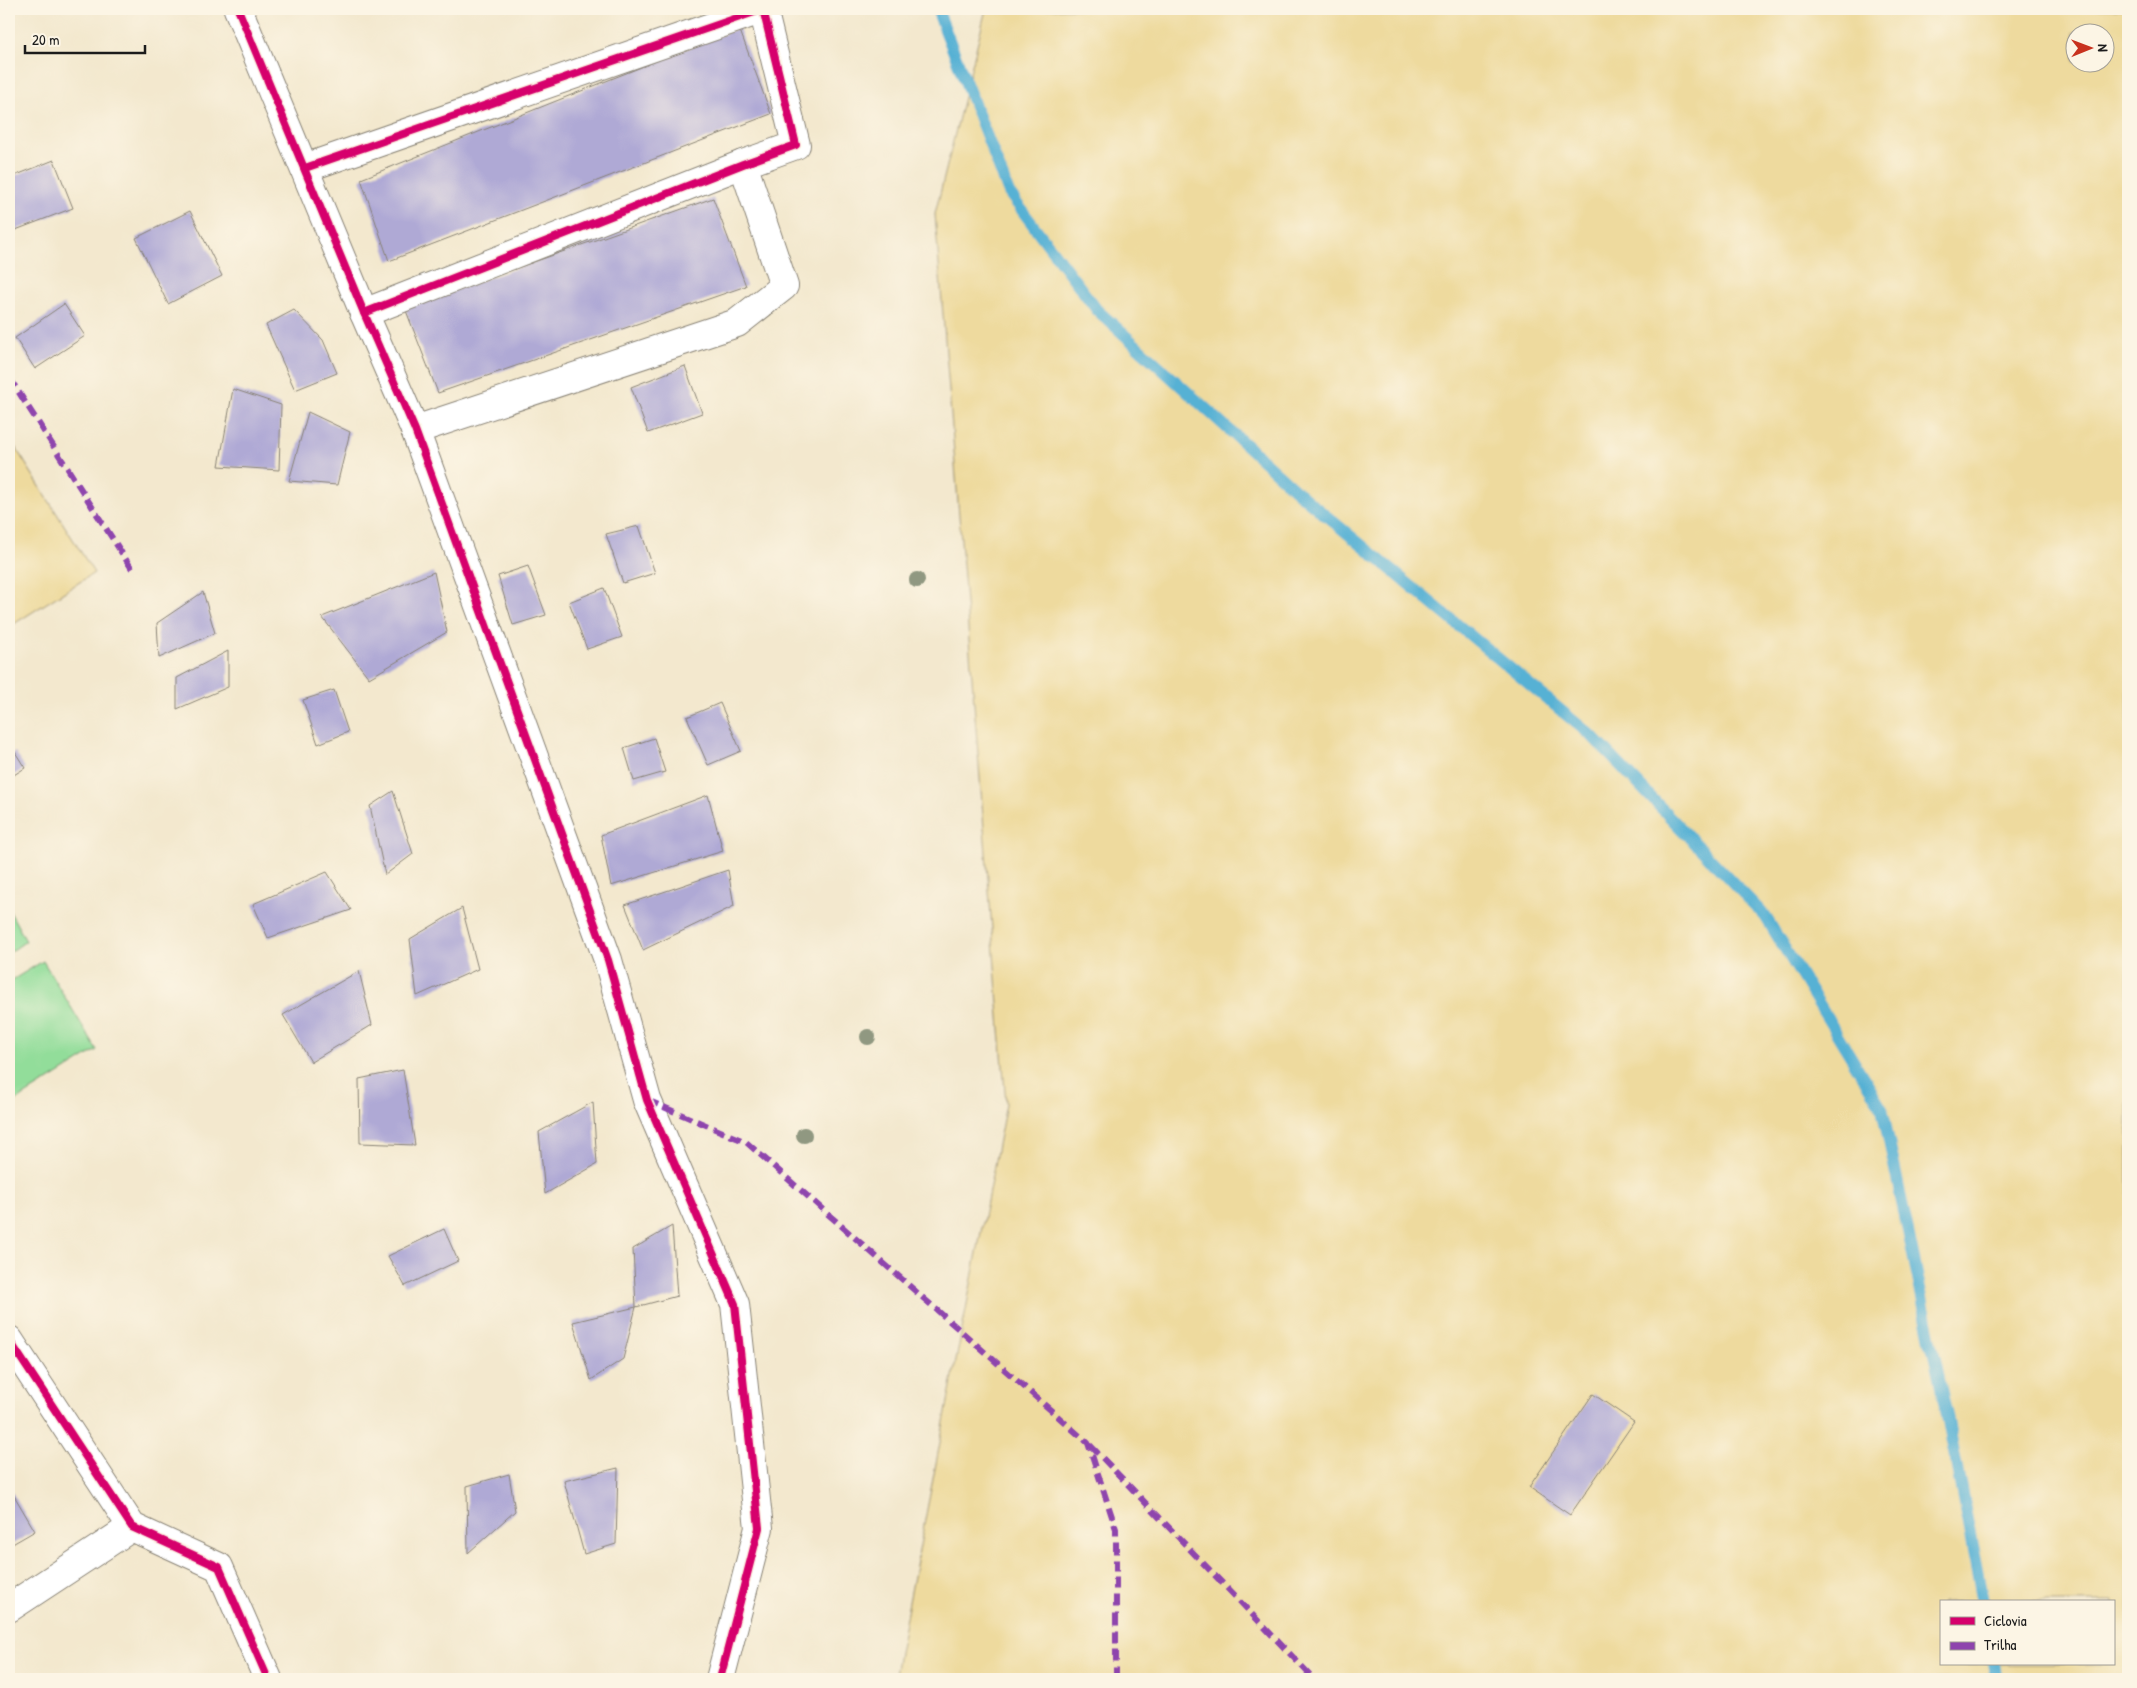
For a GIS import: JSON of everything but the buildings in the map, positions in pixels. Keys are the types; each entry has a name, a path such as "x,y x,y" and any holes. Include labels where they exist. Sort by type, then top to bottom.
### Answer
{"street":[{"path":"238,9 364,313 415,430 608,960 647,1100 735,1304 759,1528 720,1679"},
{"path":"305,168 764,9 796,145 743,164 364,313"},
{"path":"415,430 737,323 784,286 743,164"},
{"path":"9,1340 132,1527 219,1567 268,1679"},
{"path":"9,1608 132,1527"}],"green space":[{"path":"9,910 26,941 9,953"},
{"path":"43,961 97,1050 9,1105 9,982"}],"sand":[{"path":"986,9 2128,9 2128,1679 894,1679 1006,1104 935,214"},
{"path":"9,437 94,573 9,627"}],"waterway":[{"path":"937,9 1009,193 1097,310 1301,495 1593,737 1765,916 1882,1108 1946,1411 1983,1600"},
{"path":"1995,1666 1998,1679"}],"marked path":[{"path":"9,377 132,569"},
{"path":"647,1100 746,1142 1088,1443 1116,1529 1116,1679"},
{"path":"1090,1445 1314,1679"}],"cycle path":[{"path":"238,9 364,313 415,430 608,960 647,1100 735,1304 759,1528 720,1679"},
{"path":"305,168 763,9 796,145 743,164 364,313"},
{"path":"9,1340 132,1527 219,1567 268,1679"}]}
